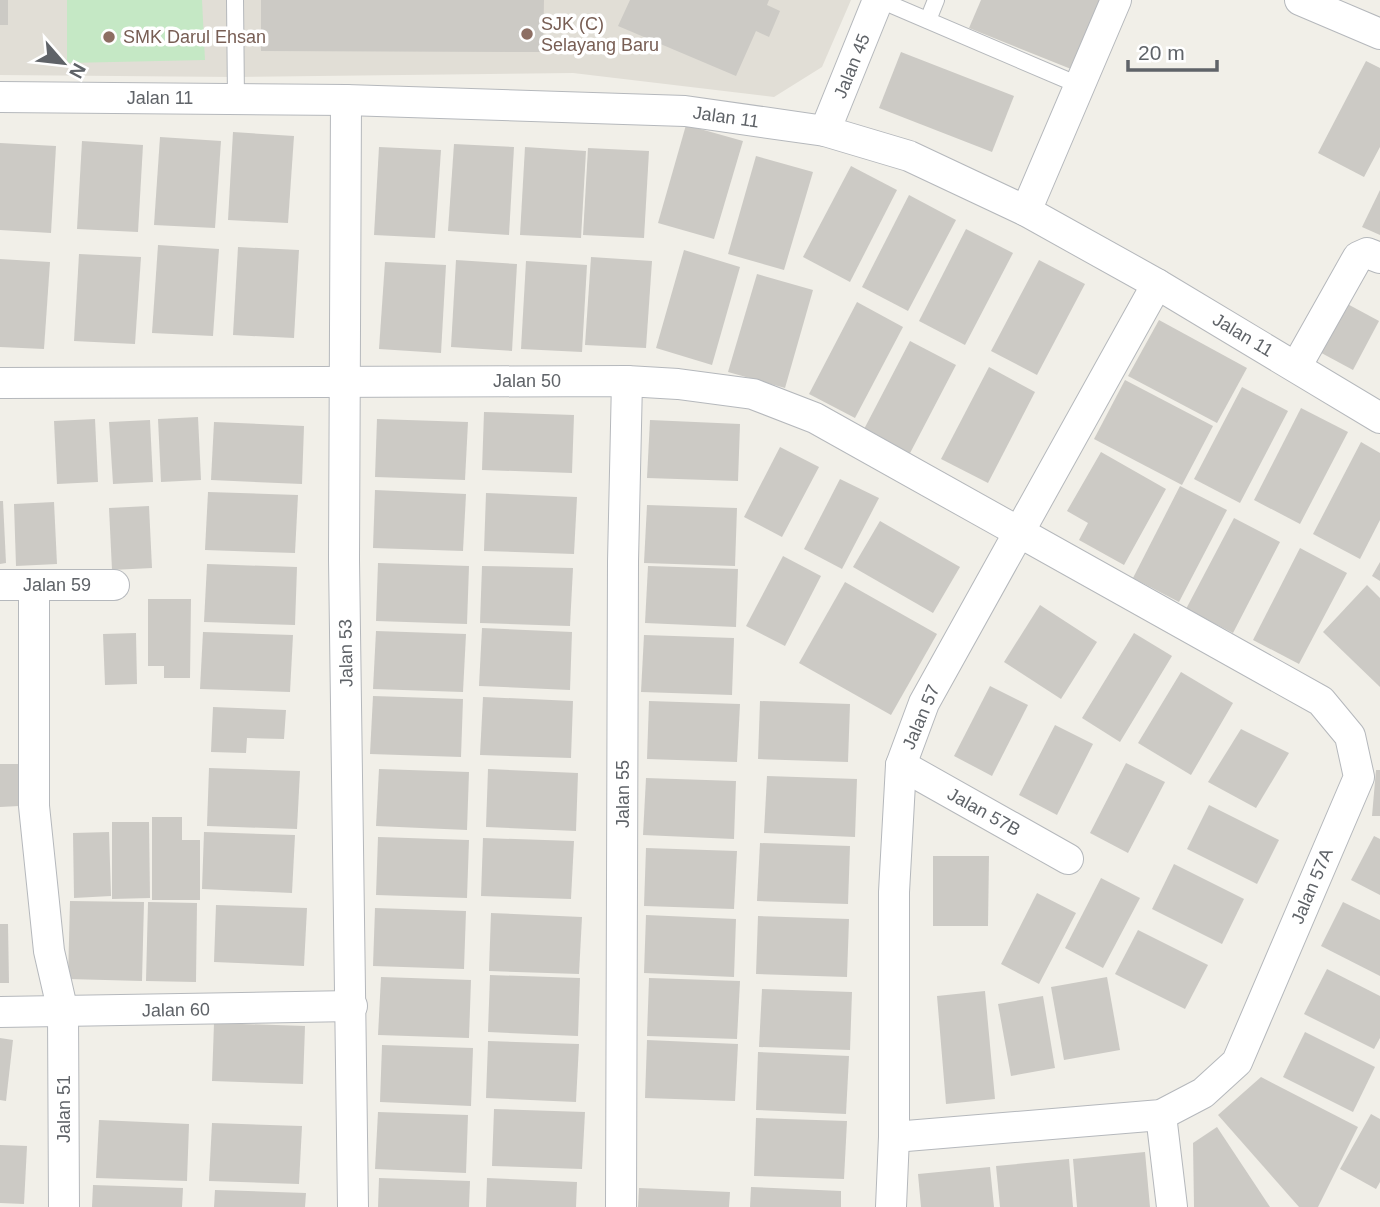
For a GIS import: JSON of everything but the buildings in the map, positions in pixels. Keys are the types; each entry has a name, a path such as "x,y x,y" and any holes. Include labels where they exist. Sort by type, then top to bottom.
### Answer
{"street":[{"name":"Jalan 45","path":"825,131 879,0"},
{"path":"1026,211 1116,0"},
{"path":"1300,0 1380,34"},
{"name":"Jalan 11","path":"0,97 346,100 685,111 825,131 909,156 1026,211 1157,284 1380,418"},
{"name":"Jalan 53","path":"346,100 345,560 353,1207"},
{"path":"1296,367 1359,257 1367,253 1380,258"},
{"name":"Jalan 57","path":"891,1207 894,1137 894,892 901,765 924,703 1157,284"},
{"name":"Jalan 50","path":"0,383 627,381 678,384 753,394 815,418 1020,531"},
{"name":"Jalan 55","path":"621,1207 623,562 627,381"},
{"name":"Jalan 57A","path":"894,1137 1161,1115 1203,1093 1237,1062 1359,777 1350,736 1321,701 1020,531"},
{"name":"Jalan 59","path":"0,585 114,585"},
{"name":"Jalan 51","path":"34,585 34,806 49,951 63,1012 64,1207"},
{"name":"Jalan 57B","path":"901,765 1068,859"},
{"name":"Jalan 60","path":"0,1012 352,1006"},
{"path":"1161,1115 1172,1207"}],"lane":[{"path":"235,0 236,99"},
{"path":"879,0 1081,86"},
{"path":"928,20 936,0"}],"shaded area":[{"name":"SJK (C) Selayang Baru","path":"0,0 851,0 822,67 774,97 573,73 235,77 0,75"}],"green space":[{"path":"67,0 202,0 205,60 67,63"}],"place":[{"name":"SJK (C) Selayang Baru","path":"527,34"},
{"name":"SMK Darul Ehsan","path":"109,37"}]}
